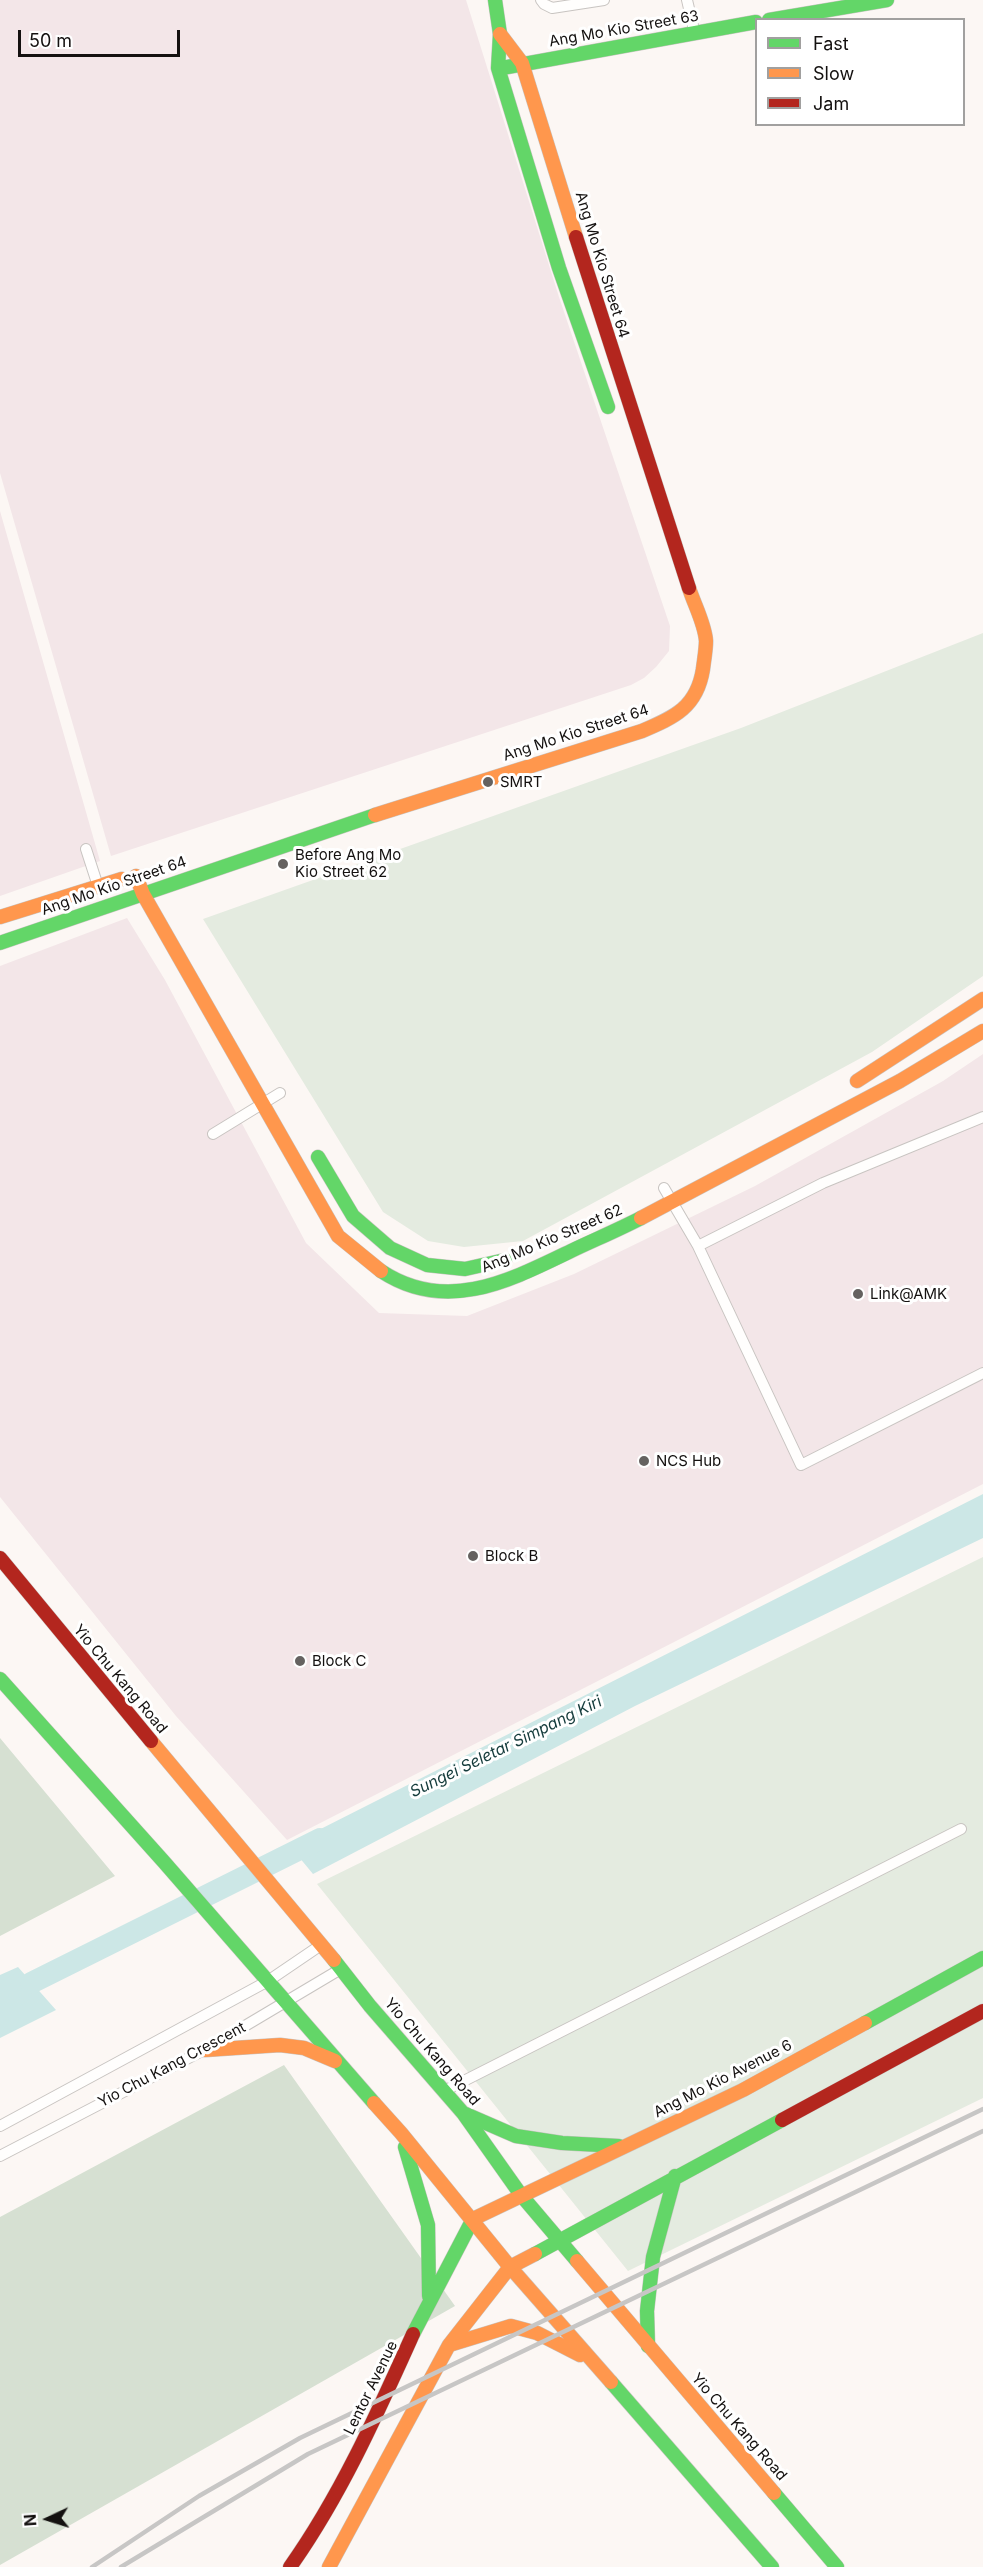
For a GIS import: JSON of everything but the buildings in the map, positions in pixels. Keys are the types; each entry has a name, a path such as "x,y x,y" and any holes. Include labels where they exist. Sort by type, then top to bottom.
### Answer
{"main road":[{"name":"Ang Mo Kio Street 64","path":"495,0 500,34 498,68 559,268 614,424"},
{"path":"781,18 887,0"},
{"name":"Ang Mo Kio Street 63","path":"498,68 755,22"},
{"name":"Ang Mo Kio Street 64","path":"0,943 143,894 160,882 670,720 689,707 702,679 706,640 591,286 522,63 500,34"},
{"name":"Ang Mo Kio Street 64","path":"0,917 141,873"},
{"name":"Ang Mo Kio Street 62","path":"141,873 143,894 338,1236 374,1269 416,1289 447,1292 468,1291 505,1280 617,1231 946,1055 983,1031"},
{"path":"160,882 170,901"},
{"path":"845,1088 983,999"},
{"name":"Ang Mo Kio Street 62","path":"311,1144 353,1216 390,1248 427,1265 465,1269 523,1254"},
{"name":"Yio Chu Kang Road","path":"0,1558 341,1969 445,2090 521,2195 837,2567"},
{"path":"0,1679 223,1929 335,2061 401,2133 510,2267 772,2567"},
{"name":"Ang Mo Kio Avenue 6","path":"473,2219 743,2090 983,1958"},
{"path":"329,2567 449,2345 510,2267 559,2238 983,2011"},
{"path":"205,2050 280,2045 304,2048 335,2061"},
{"path":"463,2113 516,2136 562,2143 624,2146"},
{"path":"401,2133 428,2225 429,2301"},
{"path":"648,2346 647,2311 653,2257 675,2176"},
{"name":"Lentor Avenue","path":"290,2567 312,2534 364,2441 429,2301 473,2219"},
{"path":"449,2345 511,2326 537,2334 593,2362"}],"lane":[{"path":"541,0 552,8 604,0"},
{"path":"687,0 694,33"},
{"path":"86,849 98,886"},
{"path":"213,1134 280,1093"},
{"path":"698,1246 823,1183 983,1117"},
{"path":"664,1188 698,1246 801,1465 983,1373"},
{"path":"609,1216 617,1231"},
{"path":"499,1261 505,1280"},
{"path":"736,1328 747,1323"},
{"path":"445,2090 961,1829"},
{"name":"Yio Chu Kang Crescent","path":"0,2126 268,1981 321,1945"},
{"name":"Yio Chu Kang Crescent","path":"0,2156 205,2050 341,1969"}],"shaded area":[{"path":"0,0 466,0 559,297 670,626 669,651 656,667 644,678 631,685 111,856 0,473"},
{"path":"0,511 100,861 0,896"},
{"path":"983,633 983,976 872,1052 523,1241 464,1247 428,1241 383,1212 203,919 741,728"},
{"path":"127,918 165,980 306,1243 379,1313 467,1316 574,1274 755,1186 943,1081 983,1054 983,1484 287,1840 176,1716 0,1497 0,966"},
{"path":"983,1557 983,2098 628,2271 317,1884"}],"green space":[{"path":"0,1738 115,1876 0,1936"},
{"path":"284,2065 455,2306 0,2565 0,2217"}],"water":[{"path":"983,1494 983,1538 635,1706 313,1874 289,1845"},
{"path":"18,1967 56,2010 0,2038 0,1975"}],"waterway":[{"name":"Sungei Seletar Simpang Kiri","path":"31,1983 320,1839"}],"railway":[{"path":"92,2567 199,2496 300,2438 983,2109"},
{"path":"121,2567 308,2454 983,2131"}],"traffic: fast":[{"path":"495,0 500,34 498,68 559,268 608,407"},
{"path":"781,18 887,0"},
{"path":"502,68 755,22"},
{"path":"0,943 375,815"},
{"path":"318,1157 353,1216 390,1248 427,1265 465,1269 505,1260"},
{"path":"381,1271 405,1284 429,1290 453,1291 477,1288 524,1273 641,1218"},
{"path":"0,1679 164,1862 374,2103"},
{"path":"865,2023 983,1958"},
{"path":"334,1960 370,2006 463,2113 521,2195 577,2261"},
{"path":"463,2113 516,2136 562,2143 619,2146"},
{"path":"535,2254 782,2120"},
{"path":"405,2147 428,2225 429,2296"},
{"path":"648,2346 647,2311 653,2257 675,2176"},
{"path":"413,2334 473,2219"},
{"path":"611,2382 772,2567"},
{"path":"774,2493 837,2567"}],"traffic: slow":[{"path":"500,34 522,63 576,237"},
{"path":"375,815 642,731 665,721 683,709 696,693 700,682 706,641 704,628 689,588"},
{"path":"136,876 143,894 338,1236 381,1271"},
{"path":"0,917 122,879"},
{"path":"857,1081 983,999"},
{"path":"641,1218 900,1081 983,1031"},
{"path":"151,1741 334,1960"},
{"path":"473,2219 743,2090 865,2023"},
{"path":"205,2050 280,2045 304,2048 335,2061"},
{"path":"374,2103 510,2267 611,2382"},
{"path":"329,2567 449,2345 510,2267 535,2254"},
{"path":"577,2261 774,2493"},
{"path":"449,2345 511,2326 537,2333 580,2355"}],"traffic: jam":[{"path":"576,237 689,588"},
{"path":"0,1558 151,1741"},
{"path":"782,2120 983,2011"},
{"path":"290,2567 342,2483 413,2334"}],"place":[{"name":"SMRT","path":"488,782"},
{"name":"Before Ang Mo Kio Street 62","path":"283,864"},
{"name":"Link@AMK","path":"858,1294"},
{"name":"NCS Hub","path":"644,1461"},
{"name":"Block B","path":"473,1556"},
{"name":"Block C","path":"300,1661"}]}
